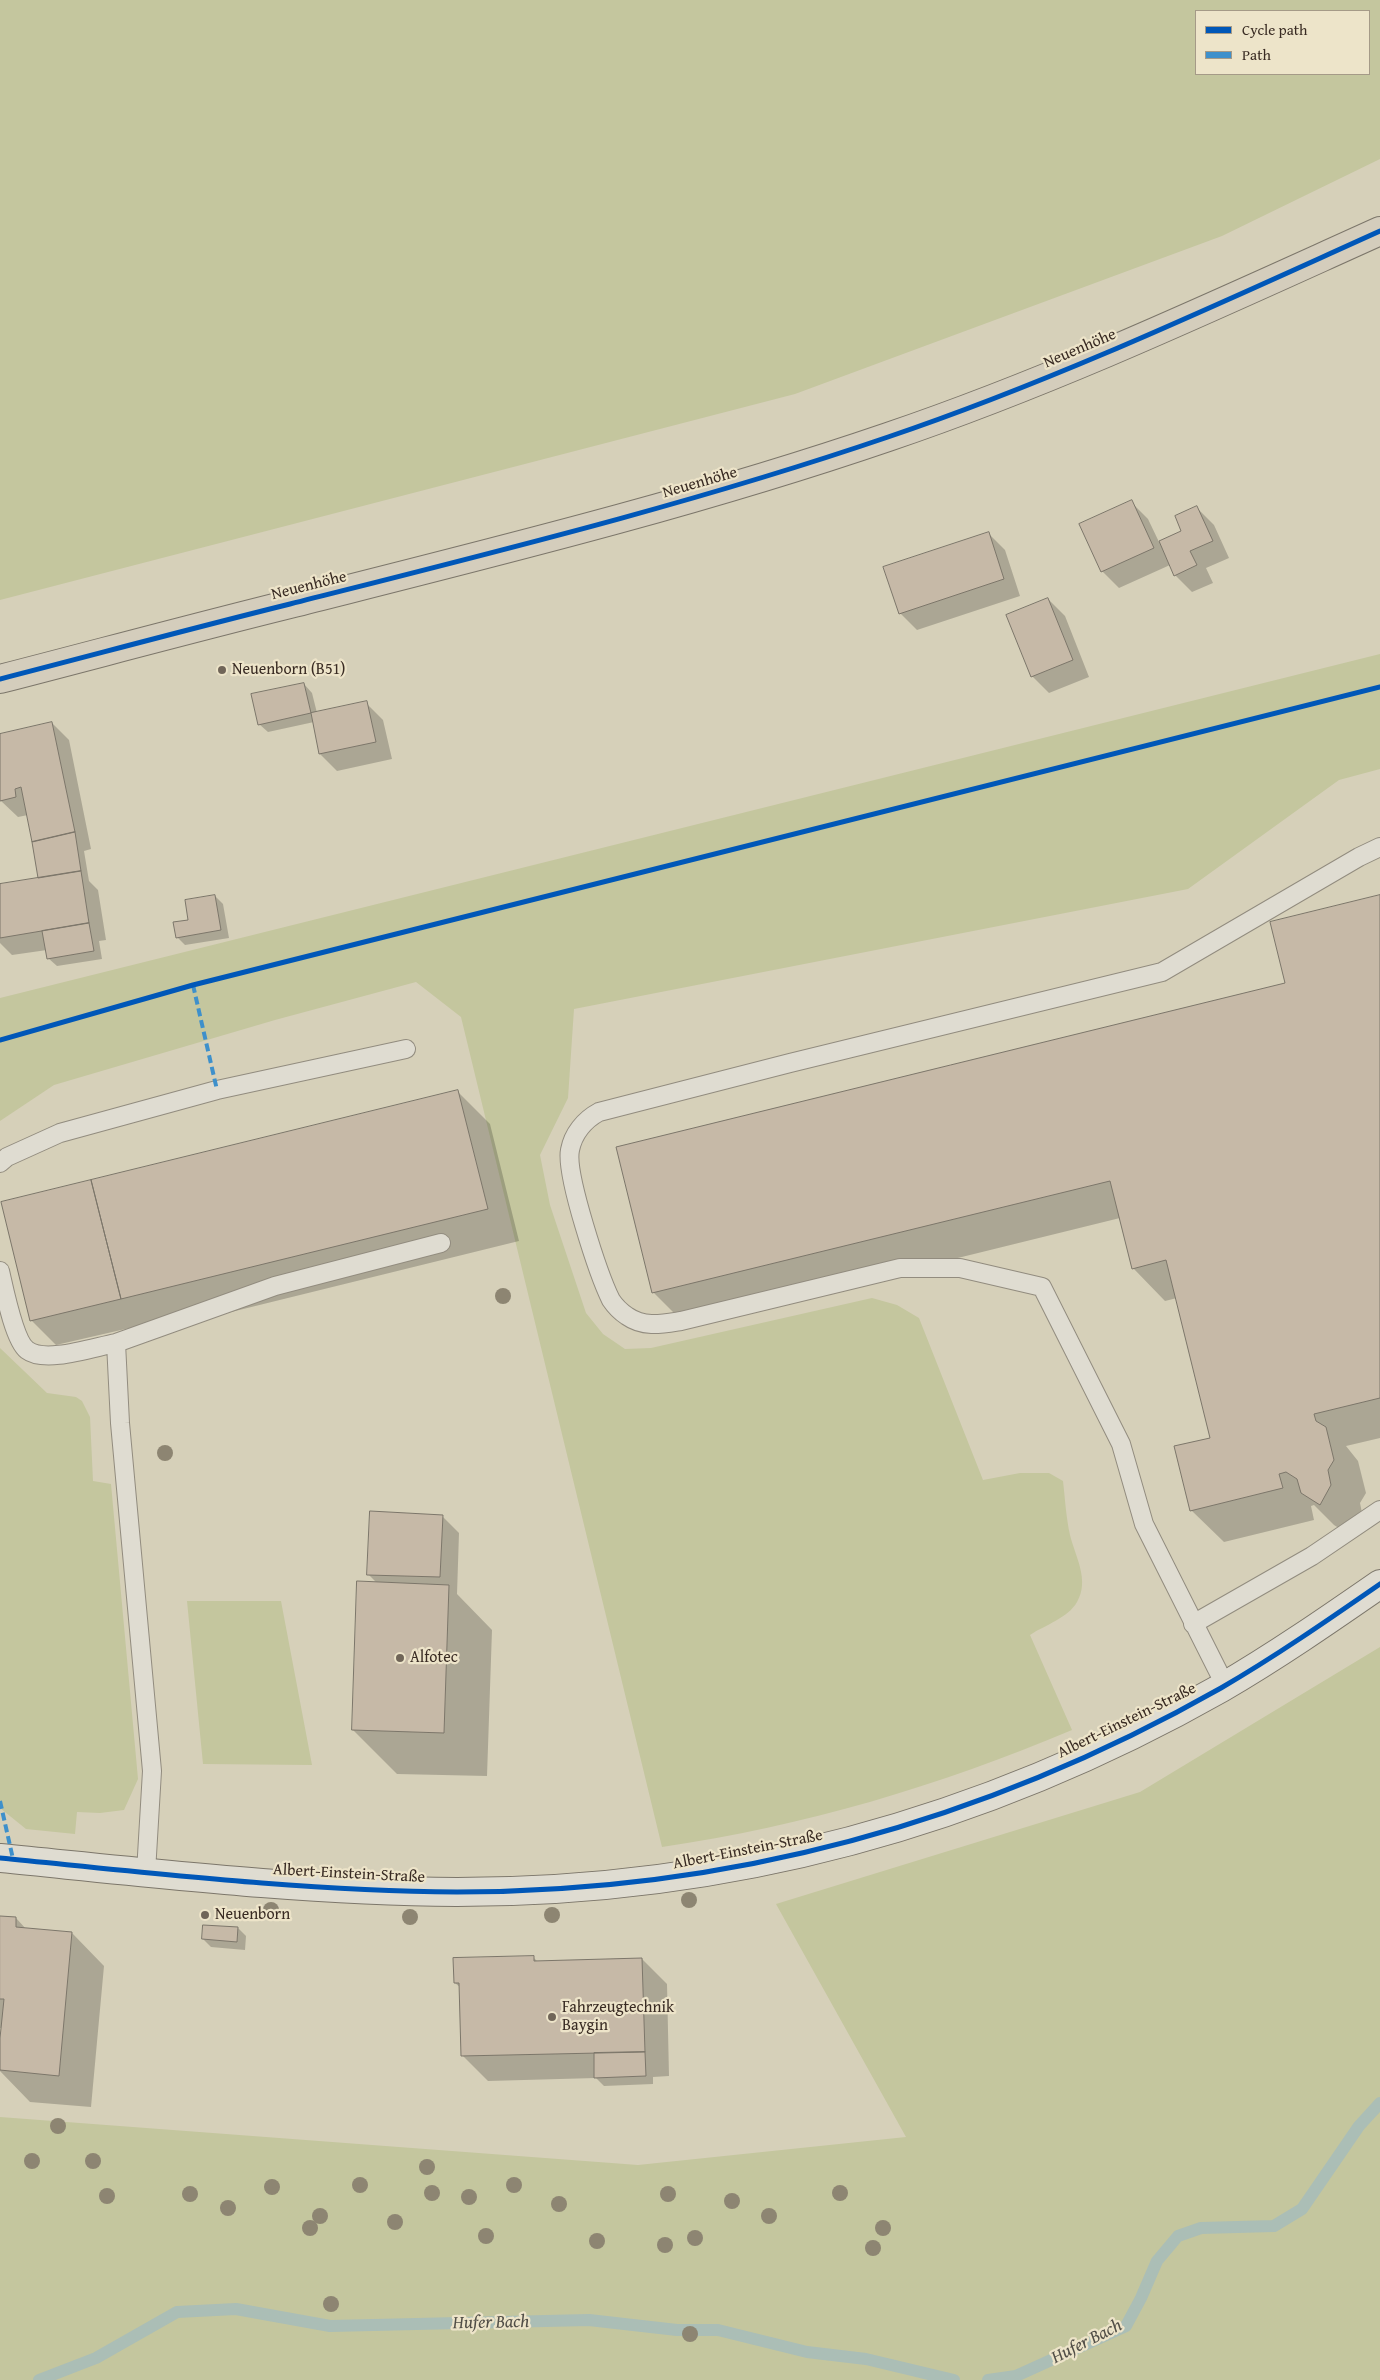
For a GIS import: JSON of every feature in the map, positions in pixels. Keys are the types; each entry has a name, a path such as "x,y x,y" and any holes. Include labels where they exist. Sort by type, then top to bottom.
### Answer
{"main road":[{"name":"Neuenhöhe","path":"0,679 521,545 755,481 891,436 1035,382 1196,314 1380,231"}],"street":[{"name":"Albert-Einstein-Straße","path":"0,1858 373,1890 459,1892 584,1887 725,1870 855,1840 950,1811 1010,1790 1111,1745 1225,1686 1276,1655 1380,1584"}],"lane":[{"path":"1225,1686 1144,1524 1120,1444 1042,1287 960,1268 900,1268 682,1321 657,1325 640,1323 627,1317 611,1300 580,1212 570,1170 570,1151 574,1137 581,1127 589,1118 599,1112 1162,972 1380,847"},
{"path":"0,1163 7,1157 60,1132 217,1090 406,1049"},
{"path":"0,1271 15,1329 25,1349 36,1355 56,1355 116,1343 275,1286 441,1243"},
{"path":"116,1343 120,1424 152,1772 146,1872"},
{"path":"1193,1624 1312,1556 1380,1510"}],"green space":[{"path":"0,0 1380,0 1380,159 1222,236 795,394 0,600"},
{"path":"1380,654 1380,769 1339,780 1188,889 574,1009 568,1098 540,1155 550,1205 586,1313 603,1334 625,1349 651,1348 872,1298 897,1305 919,1318 983,1480 1020,1473 1049,1473 1063,1481 1069,1528 1082,1577 1081,1594 1073,1608 1056,1621 1030,1635 1072,1730 972,1769 922,1786 820,1816 768,1828 662,1847 461,1017 416,982 275,1020 54,1085 0,1121 0,998"},
{"path":"0,1348 47,1393 76,1397 82,1401 90,1417 93,1481 111,1484 138,1779 124,1810 100,1813 77,1812 75,1834 26,1829 0,1808"},
{"path":"187,1601 281,1601 312,1765 203,1764"},
{"path":"1380,1647 1380,2380 0,2380 0,2117 638,2165 906,2137 776,1904 1140,1792"}],"building":[{"path":"1132,500 1154,548 1101,572 1079,524"},
{"path":"1197,506 1213,541 1190,551 1197,565 1174,576 1159,541 1181,531 1175,516"},
{"path":"989,532 1004,579 899,614 883,567"},
{"path":"1048,598 1073,660 1031,677 1006,615"},
{"path":"304,683 311,713 258,725 251,694"},
{"path":"367,701 376,742 319,754 311,713"},
{"path":"52,722 75,832 32,842 21,787 15,789 16,797 0,801 0,734"},
{"path":"75,832 81,871 38,878 32,842"},
{"path":"81,871 89,923 0,938 0,884"},
{"path":"215,895 221,930 176,938 173,922 188,920 185,900"},
{"path":"1380,895 1380,1398 1314,1414 1316,1421 1326,1427 1334,1460 1328,1470 1331,1485 1320,1505 1301,1493 1297,1479 1286,1472 1279,1474 1283,1488 1190,1511 1174,1446 1210,1438 1166,1260 1132,1269 1110,1181 652,1293 616,1147 1285,983 1270,922"},
{"path":"89,923 94,951 47,959 42,931"},
{"path":"458,1090 488,1209 121,1299 91,1180"},
{"path":"91,1180 121,1299 30,1321 1,1202"},
{"path":"370,1511 443,1515 440,1577 367,1575"},
{"name":"Alfotec","path":"357,1581 449,1585 444,1733 352,1730"},
{"path":"0,1916 16,1917 16,1927 72,1932 59,2076 0,2070 0,2038 4,1999 0,1999"},
{"path":"203,1925 238,1927 237,1942 202,1939"},
{"name":"Fahrzeugtechnik Baygin","path":"534,1956 534,1961 642,1958 645,2052 461,2056 459,1983 454,1983 453,1958"},
{"path":"645,2052 646,2076 594,2078 594,2053"}],"waterway":[{"name":"Hufer Bach","path":"988,2380 1016,2376 1126,2326 1157,2261 1178,2236 1201,2228 1274,2226 1302,2209 1359,2126 1380,2103"},
{"name":"Hufer Bach","path":"39,2380 96,2358 177,2312 236,2309 330,2326 589,2320 677,2330 718,2330 807,2352 866,2359 954,2380"}],"marked path":[{"path":"193,985 217,1090"},
{"path":"0,1801 13,1859"}],"cycle path":[{"path":"0,679 441,566 666,506 888,437 951,415 1075,366 1380,231"},
{"path":"0,1040 193,985 1380,687"},
{"path":"0,1858 286,1885 457,1892 559,1889 658,1879 756,1863 853,1840 948,1811 1040,1776 1132,1735 1241,1676 1282,1651 1380,1584"}],"place":[{"name":"Neuenborn (B51)","path":"222,670"},
{"name":"Alfotec","path":"400,1658"},
{"name":"Neuenborn","path":"205,1915"},
{"name":"Fahrzeugtechnik Baygin","path":"552,2017"}]}
